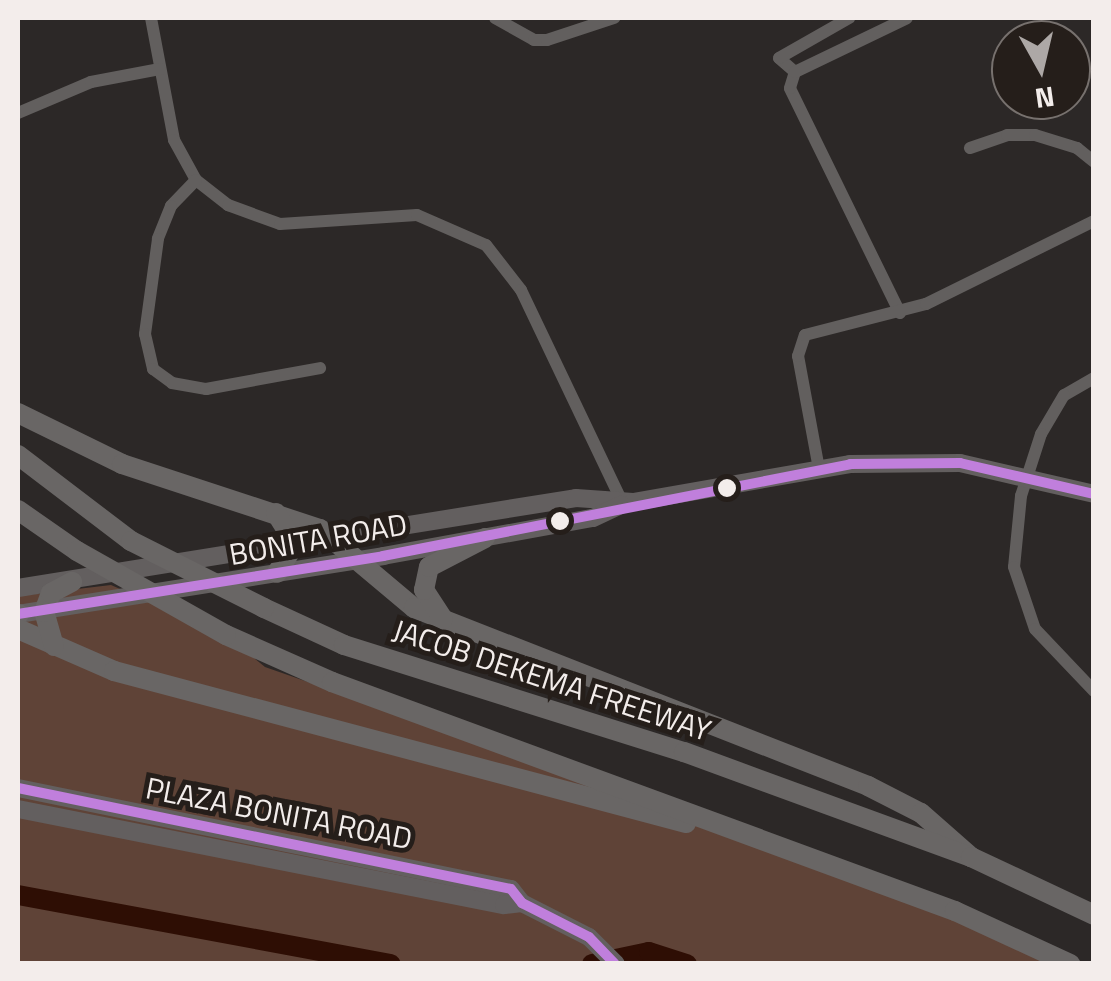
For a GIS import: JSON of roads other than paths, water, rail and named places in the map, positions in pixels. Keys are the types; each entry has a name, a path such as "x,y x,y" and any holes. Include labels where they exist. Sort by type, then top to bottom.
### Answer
{"highway":[{"path":"18,414 122,464 274,511 333,538 414,608 448,624 868,786 921,813 971,858"},
{"name":"JACOB DEKEMA FREEWAY","path":"18,455 131,541 344,645 684,752 971,858 1094,915"},
{"path":"18,510 77,551 226,635 332,682 956,911 1070,964"},
{"path":"274,511 295,544 277,573"},
{"path":"448,624 424,590 429,566 484,538"},
{"path":"54,646 44,612 51,592 72,582"},
{"path":"18,618 54,646 114,671 784,850"}],"main road":[{"name":"BONITA ROAD","path":"18,618 592,518 623,504 819,469 923,462 1029,475 1094,494"},
{"name":"BONITA ROAD","path":"18,588 576,498 623,504"},
{"name":"PLAZA BONITA ROAD","path":"18,788 510,889 522,903 589,937 616,964"},
{"name":"PLAZA BONITA ROAD","path":"18,809 504,905 522,903"}],"street":[{"path":"152,18 174,140 196,180 261,220 305,225 384,212 417,215 486,245 521,290 623,504"},
{"path":"495,18 548,40 614,18"},
{"path":"795,72 780,58 850,18"},
{"path":"900,313 790,88 795,72 907,18"},
{"path":"18,112 90,82 160,69"},
{"path":"970,148 1007,135 1035,136 1061,141 1094,162"},
{"path":"196,180 170,206 158,240 145,334 153,368 172,383 206,389 320,368"},
{"path":"819,469 801,342 816,329 900,313 1094,220"},
{"path":"1094,378 1064,395 1041,434 1015,527 1014,568 1035,629 1063,666 1094,691"}],"waterway":[{"path":"18,895 391,964"},
{"path":"592,964 649,952 687,964"}]}
